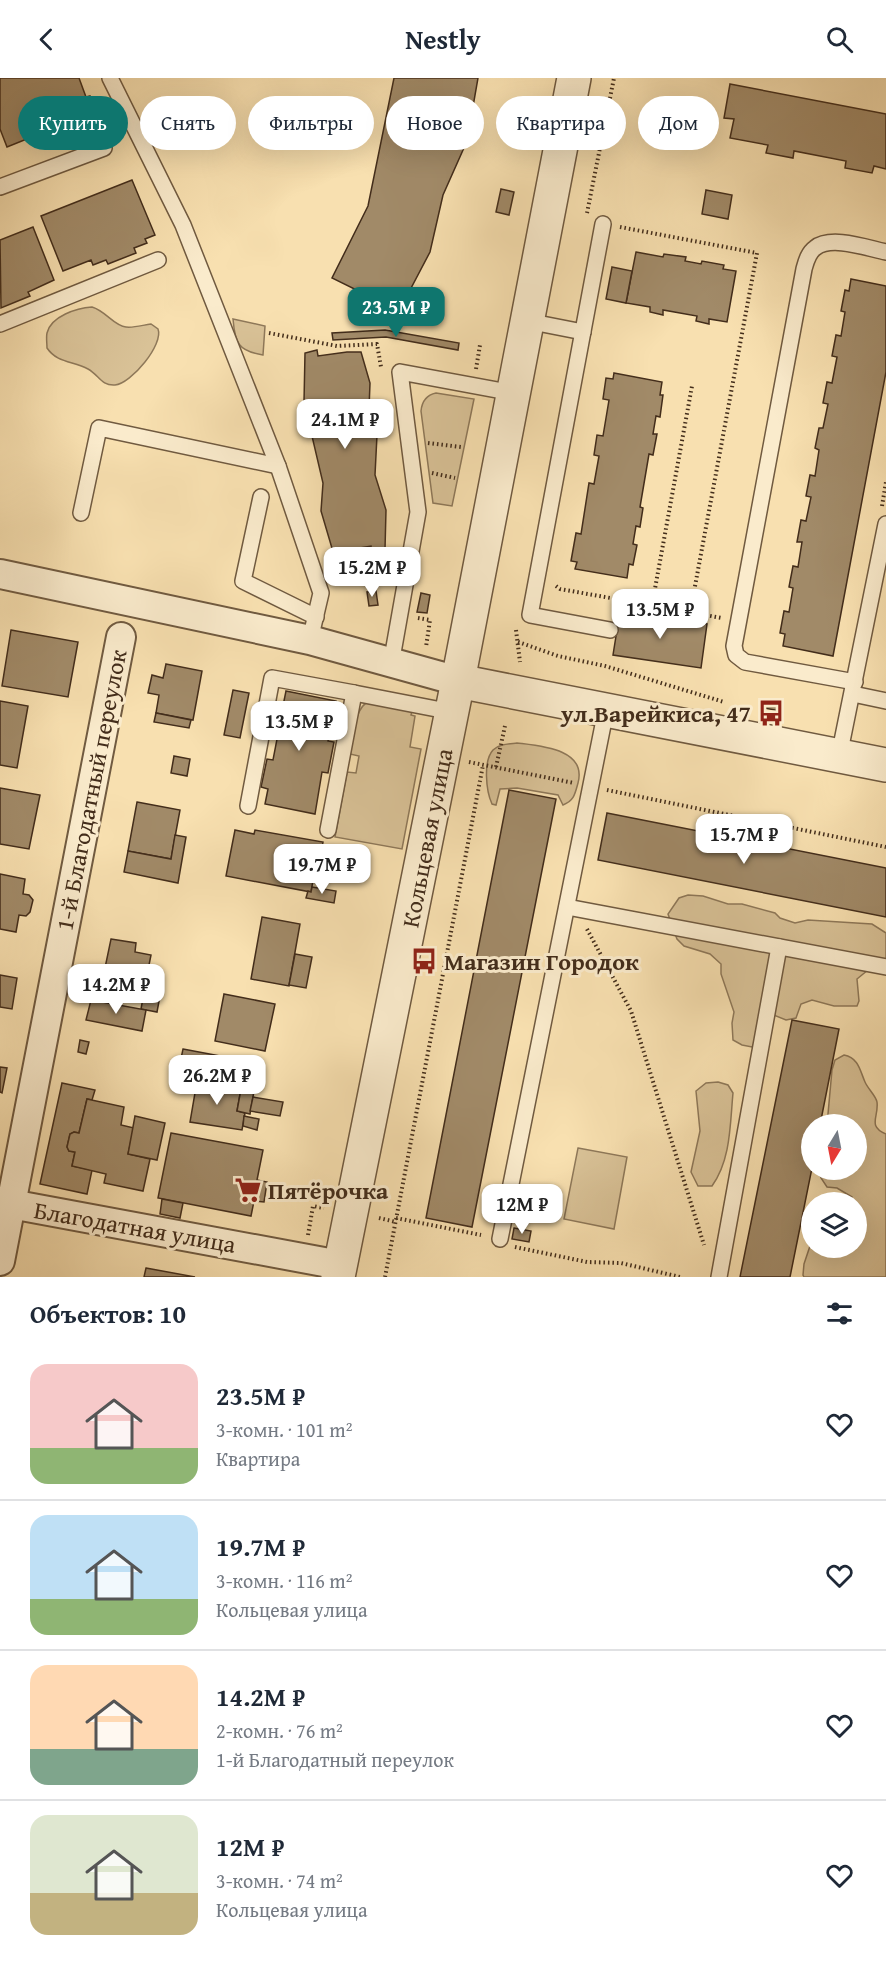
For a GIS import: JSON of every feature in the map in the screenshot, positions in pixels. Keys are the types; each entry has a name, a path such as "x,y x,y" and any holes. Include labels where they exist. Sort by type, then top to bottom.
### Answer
{"street":[{"name":"Кольцевая улица","path":"339,1271 455,697 574,78"},
{"path":"0,574 313,628 392,664 422,672 455,697 606,710 886,765"},
{"name":"1-й Благодатный переулок","path":"0,1261 6,1203 121,637"},
{"name":"Благодатная улица","path":"6,1203 339,1271"}],"lane":[{"path":"110,78 183,225 278,466 321,593 313,628 243,581 261,497"},
{"path":"0,187 99,150"},
{"path":"608,225 583,332 530,615 610,630"},
{"path":"886,252 835,242 824,243 813,248 807,257 734,646 736,655 745,662 854,688 886,701"},
{"path":"0,324 158,260"},
{"path":"527,321 583,332"},
{"path":"392,664 418,512 400,372 513,393"},
{"path":"81,513 99,428 278,466"},
{"path":"839,756 886,524"},
{"path":"248,806 272,678 354,693 455,697"},
{"path":"328,830 354,693"},
{"path":"500,1239 572,908 606,710"},
{"path":"572,908 886,967"},
{"path":"719,1277 779,947"}],"path":[{"path":"554,585 560,589 690,613 757,253 608,225"},
{"path":"268,333 336,346 377,344 382,378"},
{"path":"473,385 480,345"},
{"path":"652,606 692,386"},
{"path":"421,442 461,447"},
{"path":"425,472 455,478"},
{"path":"400,614 430,620 422,672"},
{"path":"520,662 518,642 558,656 605,666 730,703"},
{"path":"496,768 505,726"},
{"path":"385,1277 483,765 886,847"},
{"path":"572,908 631,1011 708,1256"},
{"path":"396,1218 500,1239 506,1245 587,1262 621,1263 680,1277"}],"shaded area":[{"path":"92,307 122,326 151,324 158,329 159,336 156,344 145,362 122,383 106,384 92,371 60,359 47,348 47,333 54,322 72,311"},
{"path":"233,319 265,326 263,355 248,351 239,344"},
{"path":"436,393 474,399 452,506 433,503 421,411 425,399"},
{"path":"370,700 413,707 411,715 415,716 410,747 421,749 402,849 335,837 347,772 356,773 359,756 350,754 357,716 364,704"},
{"path":"517,743 560,751 576,763 579,772 578,783 570,801 563,805 558,795 517,788 500,789 496,805 492,804 486,776 490,755 498,747"},
{"path":"688,895 703,896 728,904 742,904 775,913 780,918 795,923 808,920 872,924 886,933 886,972 868,970 857,979 859,1001 857,1006 834,1006 812,1000 801,1004 796,1018 786,1020 764,1011 761,1013 756,1039 752,1047 742,1045 733,1040 734,1012 721,974 721,964 710,954 684,946 677,939 668,914 679,898"},
{"path":"844,1055 853,1059 858,1066 877,1102 875,1124 880,1131 886,1134 886,1277 804,1277 803,1275 806,1258 867,1258 867,1192 844,1192 837,1188 827,1187 822,1180 867,1180 867,1114 828,1114 835,1060"},
{"path":"718,1082 728,1085 733,1093 726,1153 723,1165 712,1186 698,1186 691,1172 700,1131 696,1091 706,1083"},
{"path":"578,1148 627,1157 614,1229 564,1219"}],"building":[{"path":"0,78 79,78 86,96 18,96 18,143 7,147 0,129"},
{"path":"394,78 478,78 475,96 390,96"},
{"path":"730,84 886,114 886,169 874,166 872,173 845,168 846,161 794,151 793,158 766,153 768,145 730,138 734,119 724,118"},
{"path":"386,117 386,150 463,150 443,195 430,252 399,311 332,278 368,206"},
{"path":"132,180 155,235 145,239 147,243 134,248 136,253 108,264 106,260 93,265 91,260 63,271 41,216"},
{"path":"501,189 514,192 509,215 496,212"},
{"path":"706,190 732,195 728,219 702,214"},
{"path":"33,227 54,280 28,292 30,296 1,308 0,240"},
{"path":"636,252 663,257 664,254 686,257 685,261 724,265 723,269 736,271 727,322 709,319 709,324 696,321 697,316 663,310 663,315 650,312 650,307 626,303"},
{"path":"612,267 632,271 626,303 606,299"},
{"path":"851,279 886,286 886,372 833,656 783,646 785,634 780,633 784,611 789,612 793,588 789,587 793,566 798,567 802,542 797,542 801,520 806,521 811,497 806,496 810,475 815,476 819,450 815,448 819,428 823,428 828,404 823,403 827,382 832,383 837,357 832,356 836,335 841,336 845,312 841,311 845,290 849,291"},
{"path":"385,330 459,343 458,350 386,337 333,340 332,333"},
{"path":"317,350 318,356 361,352 370,383 369,409 377,435 375,475 386,510 385,549 372,553 371,546 347,550 348,556 334,555 321,511 323,483 304,402 305,353"},
{"path":"614,373 662,382 660,395 663,395 660,417 656,416 653,434 657,434 653,455 649,454 640,507 643,508 640,527 636,526 633,544 637,545 633,565 629,564 627,578 575,569 577,562 571,561 576,533 581,534 589,483 594,484 599,456 594,455 597,435 603,436 609,400 603,399 606,378 613,379"},
{"path":"376,591 378,605 369,606 367,592"},
{"path":"421,593 430,595 427,613 417,612"},
{"path":"620,611 707,624 701,668 613,655"},
{"path":"11,630 78,642 68,697 2,686"},
{"path":"166,664 202,671 193,720 156,713 159,695 148,693 152,675 163,678"},
{"path":"233,690 249,693 240,738 224,735"},
{"path":"286,691 336,701 328,741 334,742 328,773 322,772 315,814 265,804 268,789 261,787 267,759 273,760 278,734 271,733 277,705 283,706"},
{"path":"0,701 28,706 17,768 0,765"},
{"path":"766,701 782,705 780,711 764,708"},
{"path":"156,713 191,720 189,728 154,722"},
{"path":"174,756 190,759 187,776 171,773"},
{"path":"0,788 40,795 29,849 0,844"},
{"path":"509,790 556,799 472,1227 426,1218"},
{"path":"137,802 180,810 171,859 128,851"},
{"path":"607,813 886,868 886,917 598,860"},
{"path":"235,830 254,834 255,830 323,842 311,892 226,876"},
{"path":"175,835 186,837 178,883 124,872 128,851 171,859"},
{"path":"0,874 25,879 23,894 29,895 33,900 30,912 26,916 19,915 16,932 0,929"},
{"path":"312,887 336,891 334,903 306,898"},
{"path":"262,917 300,924 289,986 251,979"},
{"path":"111,939 136,943 135,952 151,955 143,995 101,987"},
{"path":"295,954 312,957 306,988 289,985"},
{"path":"0,975 17,978 12,1009 0,1007"},
{"path":"146,982 162,985 157,1012 141,1009"},
{"path":"224,994 275,1004 265,1051 215,1041"},
{"path":"91,1000 146,1010 142,1031 86,1020"},
{"path":"792,1020 839,1029 822,1114 801,1114 801,1180 810,1180 807,1192 801,1192 801,1222 790,1277 740,1277"},
{"path":"80,1040 89,1042 86,1054 78,1052"},
{"path":"183,1049 247,1061 242,1085 178,1073"},
{"path":"0,1067 7,1068 2,1093 0,1092"},
{"path":"197,1081 241,1089 237,1111 245,1113 242,1130 190,1122"},
{"path":"62,1083 95,1090 92,1100 87,1099 79,1133 70,1134 67,1147 69,1151 75,1152 72,1166 92,1170 87,1194 40,1184"},
{"path":"241,1089 254,1091 250,1114 237,1111"},
{"path":"253,1097 283,1102 280,1116 250,1111"},
{"path":"87,1099 124,1107 121,1125 134,1128 128,1154 150,1159 143,1191 104,1183 106,1174 72,1166 75,1152 69,1151 67,1147 70,1134 79,1133"},
{"path":"135,1116 165,1123 157,1160 128,1154"},
{"path":"244,1116 259,1119 257,1130 243,1126"},
{"path":"171,1133 263,1150 257,1180 267,1182 264,1202 254,1201 251,1216 158,1198"},
{"path":"162,1199 183,1203 180,1218 160,1214"},
{"path":"514,1228 531,1231 529,1242 512,1239"},
{"path":"146,1268 195,1277 144,1277"}],"place":[{"name":"ул.Варейкиса, 47","path":"771,713"},
{"name":"Магазин Городок","path":"424,961"},
{"name":"Пятёрочка","path":"248,1190"}]}
